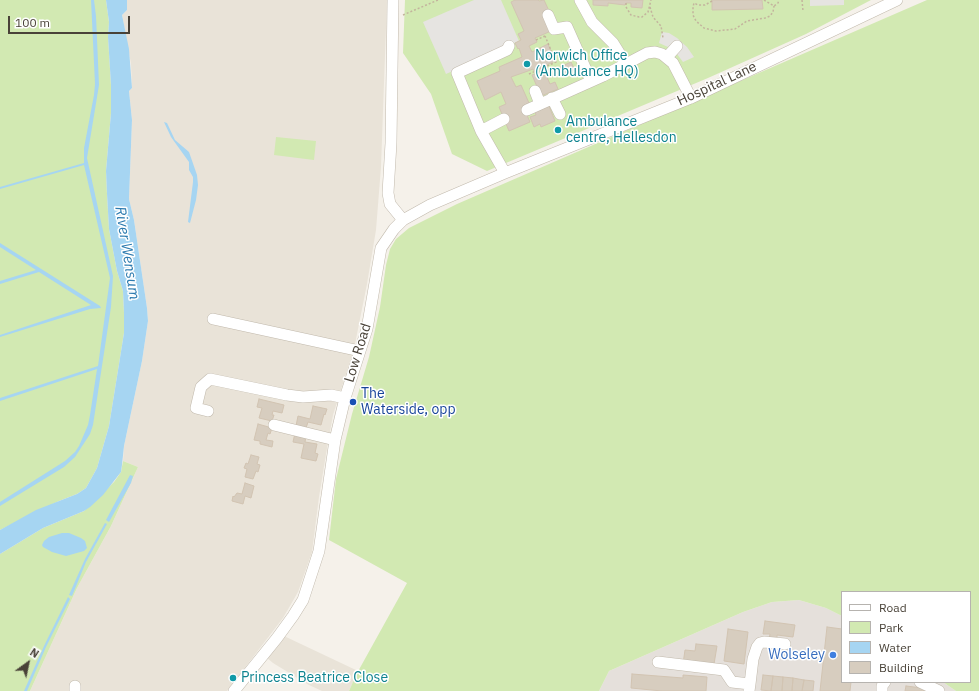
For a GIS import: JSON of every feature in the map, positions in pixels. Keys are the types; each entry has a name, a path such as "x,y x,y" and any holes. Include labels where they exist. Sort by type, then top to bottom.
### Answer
{"street":[{"path":"393,0 391,143 388,194 390,204 403,220"},
{"path":"580,0 592,22 613,43 626,64"},
{"name":"Hospital Lane","path":"403,220 430,205 505,173 691,98 897,0"},
{"path":"548,15 554,29 568,23 591,81"},
{"path":"505,173 480,131 456,73 507,50 509,46"},
{"path":"667,57 677,46"},
{"path":"527,110 648,53 655,52 667,57 673,63 691,98"},
{"path":"535,91 540,104"},
{"path":"552,98 560,114"},
{"path":"480,131 504,119"},
{"name":"Low Road","path":"234,691 277,638 303,600 319,551 335,440 345,398 367,329 382,248 387,237 403,220"},
{"path":"213,319 360,351"},
{"path":"208,411 196,408 201,387 217,377 287,395 303,397 331,395 345,398"},
{"path":"274,425 335,440"},
{"path":"658,662 724,670 732,682 749,688 753,659 760,643 785,644"},
{"path":"922,683 939,691"}],"path":[{"path":"392,20 438,0"},
{"path":"626,3 626,7 631,15 639,17 645,15 650,7 651,0"},
{"path":"695,0 693,7 696,21 704,28 716,30 735,29 747,21 770,16 773,12 774,6 779,0"},
{"path":"764,0 774,6"},
{"path":"802,0 802,11"},
{"path":"694,3 698,5 705,5 712,2"},
{"path":"650,7 653,17 661,26 663,38"},
{"path":"536,40 552,33 554,29"},
{"path":"529,74 556,62 545,36"},
{"path":"554,56 559,54"}],"shaded area":[{"path":"127,0 387,0 381,167 376,230 354,349 333,415 319,497 312,552 298,592 283,618 227,691 30,691 77,588 111,526 138,467 123,461 124,446 142,361 148,321 134,220 129,199 132,120 129,91 132,88 131,64 122,15 127,10"},
{"path":"474,0 501,0 519,41 446,74 423,22"},
{"path":"810,0 844,0 844,5 810,6"},
{"path":"662,32 669,33 677,38 687,47 694,57 683,62 677,54 668,47 659,43"},
{"path":"799,600 826,608 841,616 841,683 944,683 956,691 599,691 609,671 743,612 772,602"},
{"path":"284,636 358,671 349,691 322,691 309,685 273,663 266,657"}],"green space":[{"path":"0,0 106,0 109,22 108,37 111,85 111,113 106,171 107,194 109,229 117,271 123,291 124,333 109,426 97,468 86,488 77,494 59,501 0,530"},
{"path":"405,0 871,0 806,34 708,78 487,171 452,154 431,94 403,53"},
{"path":"927,0 979,0 979,691 956,691 944,683 971,683 971,591 841,591 841,616 826,608 799,600 772,602 743,612 609,671 599,691 349,691 356,675 407,583 329,540 336,479 352,414 369,357 380,307 386,265 390,249 396,239 409,228 457,204"},
{"path":"276,137 316,141 314,160 274,155"},
{"path":"123,461 138,467 111,526 77,588 30,691 0,691 0,554 43,528 84,511 114,482 121,472"}],"water":[{"path":"91,0 94,0 96,16 99,85 87,158 113,276 111,307 93,425 90,434 75,457 64,467 0,506 0,502 65,461 75,452 88,425 90,415 97,369 0,401 0,398 98,366 110,278 84,165 0,189 0,187 84,163 84,148 95,84"},
{"name":"River Wensum","path":"106,0 127,0 127,10 122,15 129,49 132,88 129,91 132,120 129,199 134,220 148,321 142,361 124,446 121,472 103,495 90,507 84,511 43,528 0,554 0,530 36,510 77,494 86,488 97,468 109,426 124,333 124,313 123,291 117,271 109,229 106,171 111,113 111,85 108,37 109,22"},
{"path":"164,122 167,123 175,140 189,152 197,175 198,185 196,200 190,223 188,222 193,177 189,170 189,162 171,137"},
{"path":"0,243 101,308 90,309 0,337 0,335 91,305 39,272 0,284 0,281 36,270 0,247"},
{"path":"130,475 133,476 131,483 109,522 106,520"},
{"path":"105,523 107,524 86,562 72,596 69,595 85,559"},
{"path":"62,533 69,533 81,538 85,541 87,548 84,551 66,556 52,552 43,547 42,545 44,541 49,537"},
{"path":"68,597 70,599 46,647 27,691 24,691 44,646"}],"building":[{"name":"Norwich Office (Ambulance HQ)","path":"515,0 544,0 550,13 551,31 535,38 537,42 529,46 532,52 548,44 555,61 534,71 533,69 511,77 516,87 521,85 529,103 523,106 530,122 509,131 499,107 506,104 501,92 485,100 477,81 500,71 499,67 522,57 519,48 518,49 515,43 521,40 518,34 524,31 511,2"},
{"path":"593,0 643,0 642,8 631,7 631,3 626,3 625,5 608,3 608,6 593,5"},
{"path":"712,0 762,0 763,9 712,10"},
{"path":"571,62 575,70 563,74 560,67"},
{"path":"544,70 550,84 555,82 558,89 541,96 532,75"},
{"path":"549,106 555,121 541,127 540,124 534,127 530,117 536,115 535,112"},
{"path":"259,399 284,405 282,413 273,411 272,415 274,415 272,421 259,418 262,408 257,407"},
{"path":"313,406 327,409 321,425 308,422 306,428 296,426 298,416 310,419"},
{"path":"258,424 272,428 270,434 268,433 266,440 273,441 272,447 260,444 260,441 254,440"},
{"path":"295,433 306,436 305,442 317,444 315,453 318,454 316,461 301,458 304,444 293,442"},
{"path":"251,455 259,457 257,464 260,465 258,472 256,471 253,479 245,477 247,469 244,468 246,463 248,464"},
{"path":"245,483 254,486 251,498 245,496 243,504 232,501 233,496 234,497 237,493 242,494"},
{"path":"765,621 795,625 793,637 777,635 777,641 769,640 770,634 763,634"},
{"name":"Wolseley","path":"827,627 841,629 841,683 851,683 850,691 820,691"},
{"path":"728,629 748,632 744,664 724,661"},
{"path":"696,644 717,646 714,664 683,664 685,650 695,651"},
{"path":"632,674 683,678 683,675 707,677 706,691 662,691 631,688"},
{"path":"763,675 773,676 771,691 761,690"},
{"path":"773,676 783,677 782,691 771,691"},
{"path":"783,677 793,678 792,691 782,691"},
{"path":"793,678 804,680 802,691 792,691"},
{"path":"804,680 814,681 813,691 802,691"},
{"path":"906,686 922,688 926,691 905,691"}],"place":[{"name":"Norwich Office (Ambulance HQ)","path":"527,64"},
{"name":"Ambulance centre, Hellesdon","path":"558,130"},
{"name":"The Waterside, opp","path":"353,402"},
{"name":"Wolseley","path":"833,655"},
{"name":"Princess Beatrice Close","path":"233,678"}]}
